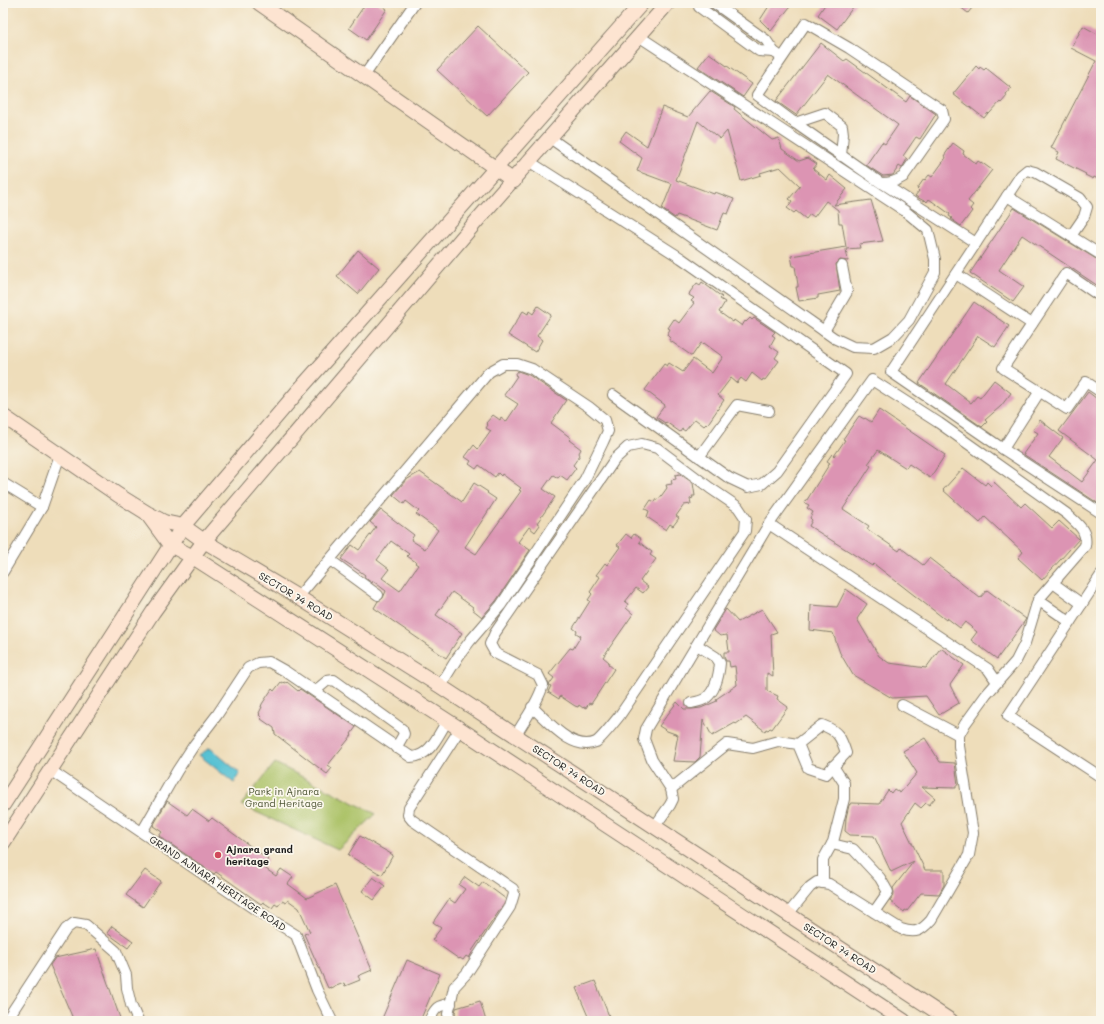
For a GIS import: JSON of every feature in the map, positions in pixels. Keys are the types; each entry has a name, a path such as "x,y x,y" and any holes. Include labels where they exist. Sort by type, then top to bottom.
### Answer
{"street":[{"path":"259,3 514,181"},
{"path":"364,76 415,3"},
{"path":"3,805 183,526 300,389 642,3"},
{"path":"3,843 154,612 204,540 480,217 514,181 668,3"},
{"path":"698,3 698,7 759,51 778,55"},
{"path":"714,3 766,40 778,55"},
{"path":"881,183 890,183 903,177 944,119 942,110 849,48 806,23 778,55 757,95 841,156 881,183 976,243"},
{"path":"550,138 834,338 853,347 874,348 893,337 909,320 935,272 935,259 928,230 905,211 640,37"},
{"path":"794,123 825,113 842,126 843,134 841,156"},
{"path":"530,162 681,258 846,374 777,471 762,484 748,487 729,478 613,395"},
{"path":"1071,236 1084,217 1087,207 1080,198 1035,172 1027,170 1021,175 891,372 1003,449 1101,513"},
{"path":"1007,196 1101,255"},
{"path":"824,331 847,292 842,266"},
{"path":"1101,297 1066,273 1003,368 1068,409 1086,382 1101,392"},
{"path":"956,274 1032,324"},
{"path":"298,597 489,372 503,364 516,364 532,368 589,407 605,420 608,431 585,479 501,606 466,647 440,686"},
{"path":"655,826 670,805 673,798 671,789 652,760 644,739 646,729 769,524 872,380 939,423 1067,514 1080,527 1087,538 1085,546 1038,600 1025,644 1016,661 997,682 965,724 959,735 959,746 973,833 969,855 931,920 923,929 911,932 901,929 829,884 817,882 810,887 788,914"},
{"path":"1003,449 1040,391"},
{"path":"699,457 737,405 768,411"},
{"path":"3,416 146,513 164,522 183,526"},
{"path":"516,735 532,707 540,694 543,685 538,675 495,653 490,644 495,633 615,459 628,447 642,444 657,448 738,507 746,520 745,531 620,714 597,742 584,745 569,740 532,707"},
{"path":"3,572 42,507 60,455"},
{"path":"3,482 42,507"},
{"path":"146,513 170,545 193,557 448,721 904,1021"},
{"path":"769,524 988,668 997,682"},
{"name":"SECTOR 74 ROAD","path":"183,526 440,686 951,1021"},
{"path":"330,560 378,594"},
{"path":"1101,575 1008,716 1101,776"},
{"path":"1053,583 1082,604"},
{"path":"1038,600 1070,622"},
{"path":"691,703 706,699 716,682 720,667 720,663 716,657 697,645"},
{"name":"GRAND AJNARA HERITAGE ROAD","path":"142,832 177,771 194,745 217,715 248,668 258,663 268,662 285,671 411,757 418,757 426,752"},
{"path":"315,691 327,681 334,680 402,730 404,734 396,748"},
{"path":"902,705 959,735"},
{"path":"439,761 426,752 448,721"},
{"path":"671,789 727,744 753,748 778,741 798,744 822,725 832,728 841,737 846,753 826,774 808,768 798,744"},
{"path":"451,1021 448,1014 454,987 467,973 510,907 514,894 513,889 409,817 407,812 460,729"},
{"path":"823,883 823,860 832,844 844,799 844,783 833,766"},
{"name":"GRAND AJNARA HERITAGE ROAD","path":"50,770 175,856 296,935 317,990 332,1021"},
{"path":"832,844 853,848 880,878 888,892 874,912"},
{"path":"6,1021 66,929 74,923 86,925 116,950 126,975 126,988 138,1021"},
{"path":"428,1021 436,1008 442,1005 451,1004"}],"green space":[{"name":"Park in Ajnara Grand Heritage","path":"275,763 376,814 338,850 241,805"}],"water":[{"path":"210,748 240,773 234,783 199,755"}],"building":[{"path":"366,3 378,3 387,9 366,40 349,28"},
{"path":"771,3 793,3 771,31 760,20"},
{"path":"826,3 856,3 837,29 818,15"},
{"path":"955,3 976,3 968,13"},
{"path":"478,26 528,72 487,116 437,70"},
{"path":"1083,26 1101,36 1101,173 1098,179 1094,177 1093,179 1056,159 1059,152 1051,148 1096,61 1071,48"},
{"path":"821,43 844,61 847,59 906,102 910,96 936,114 920,139 916,137 903,156 907,159 902,168 899,166 893,175 883,176 866,165 882,142 885,144 898,125 828,74 796,115 776,101"},
{"path":"709,53 752,84 743,97 698,67"},
{"path":"976,66 979,69 980,67 984,70 986,68 1011,88 1001,103 1000,102 984,118 953,94"},
{"path":"710,91 735,107 734,109 772,140 779,138 782,149 799,161 808,158 817,164 813,169 827,180 830,175 847,189 834,205 871,200 883,241 859,244 860,248 846,249 848,261 840,260 836,264 840,291 818,295 818,298 799,301 796,287 798,287 798,285 795,266 793,266 791,256 846,247 842,223 839,223 838,210 826,201 814,217 810,214 806,219 796,211 794,213 787,208 792,201 789,199 800,186 780,167 741,181 727,131 720,139 698,121 676,180 714,194 715,192 734,199 728,214 724,213 717,230 677,215 675,218 662,209 672,184 637,171 642,158 619,141 626,131 647,146 662,107 688,117"},
{"path":"953,143 964,151 963,154 976,164 978,161 981,162 992,170 968,201 973,205 970,209 972,211 961,226 951,219 952,218 949,216 950,214 929,199 927,202 915,196 919,191 917,189 924,179 925,180 929,175 932,177 945,159 946,157 944,156"},
{"path":"1014,208 1101,262 1101,288 1022,235 999,270 1024,287 1013,302 970,273"},
{"path":"358,250 379,268 358,294 337,276"},
{"path":"702,282 722,297 720,299 725,302 719,312 733,322 734,320 742,326 745,321 746,322 750,318 752,320 754,318 775,332 772,335 775,337 770,346 779,352 775,358 779,361 765,380 763,379 762,381 752,373 746,382 741,378 737,383 731,378 718,395 724,400 707,425 706,424 704,426 695,419 685,431 682,429 680,432 656,417 665,405 645,390 664,364 667,366 669,363 683,372 693,359 712,373 723,357 704,343 701,343 692,356 669,340 670,338 667,335 670,329 668,328 674,319 679,323 694,303 691,301 694,298 689,295 690,292 697,283 700,285"},
{"path":"974,302 1009,326 995,347 978,336 946,384 971,403 977,396 980,398 994,380 1011,393 1001,406 985,420 987,422 982,427 919,383"},
{"path":"538,306 551,315 537,336 542,340 535,352 508,335 523,311 528,314 529,311 533,314"},
{"path":"518,371 529,375 566,400 551,423 571,438 569,440 581,449 579,453 580,455 573,465 576,468 567,480 560,475 558,478 553,475 543,489 555,497 537,523 540,525 535,532 529,527 518,542 530,550 496,601 482,617 472,609 473,607 452,592 436,615 462,633 446,658 374,608 378,601 383,598 386,591 373,581 372,583 364,577 365,575 341,559 352,545 359,550 376,527 370,522 381,510 414,535 411,540 425,549 438,530 416,514 419,511 406,501 404,504 393,495 406,480 420,472 462,502 474,483 496,499 465,547 476,554 521,491 519,490 521,488 502,474 501,476 498,473 495,477 479,465 476,469 469,464 471,461 465,457 474,445 478,449 491,431 486,428 488,425 486,423 493,415 506,422 518,404 504,395 517,376 515,375","holes":["391,541 409,554 407,556 418,565 400,591 382,578 389,569 377,560"]},
{"path":"1088,392 1101,402 1101,502 1099,504 1023,454 1038,433 1033,430 1040,420 1063,438 1049,457 1082,482 1098,460 1059,431"},
{"path":"879,410 945,455 930,478 909,464 906,468 878,450 868,464 871,466 843,509 869,526 867,529 899,551 901,548 923,565 929,558 980,598 987,590 1026,619 997,659 971,640 977,632 965,622 960,628 947,618 946,620 874,564 872,566 809,526 812,520 810,518 813,512 807,508 809,505 805,503 830,463 827,461 832,454 834,456 845,440 843,439 859,416 871,422"},
{"path":"963,468 985,485 987,482 991,486 994,482 1021,507 1025,503 1052,528 1059,521 1079,539 1042,580 1018,558 1023,552 985,517 980,523 943,490"},
{"path":"680,474 693,483 695,496 692,496 693,498 690,499 691,504 684,505 676,516 679,518 673,526 670,524 666,530 647,517 649,511 645,509 651,500 655,502 658,498 659,499 667,488 666,485 672,484 671,480 676,479 675,475"},
{"path":"626,534 631,538 634,534 641,539 639,542 652,552 650,555 656,559 640,581 648,587 643,593 636,588 625,602 628,604 626,608 633,614 603,657 614,669 591,704 589,703 586,708 579,705 578,707 560,696 559,699 548,692 551,686 549,685 554,678 549,674 570,648 573,649 581,636 576,633 577,631 573,628 590,601 588,600 592,594 590,592 600,577 596,575 605,563 607,565 620,547 617,545"},
{"path":"846,589 867,604 857,619 879,656 889,663 926,668 939,650 942,649 964,665 950,685 959,703 939,715 926,696 892,698 853,675 840,653 833,633 810,630 811,605 837,607"},
{"path":"726,609 738,622 762,609 777,632 771,634 773,676 767,673 767,691 778,696 777,699 788,707 772,729 766,729 765,731 746,717 736,724 735,723 712,736 703,719 700,757 695,762 673,761 678,735 659,726 677,702 684,709 701,708 717,701 716,699 737,685 735,666 730,667 729,661 726,661 724,657 724,652 729,652 727,635 720,636 713,630"},
{"path":"281,682 287,682 298,691 300,689 356,727 351,734 352,735 328,765 332,768 327,774 275,734 274,728 261,719 262,718 259,715 262,704 272,689 274,691"},
{"path":"925,738 940,762 955,763 958,785 956,785 956,788 922,787 935,798 929,805 926,803 921,808 915,803 902,822 925,870 944,870 944,885 939,894 921,893 907,911 905,910 904,912 890,901 894,893 893,888 914,861 891,872 874,836 850,835 845,831 846,818 849,805 852,803 879,804 888,790 891,793 894,789 900,793 917,773 903,751"},
{"path":"167,801 187,815 192,809 209,821 212,818 268,859 263,867 276,876 281,869 293,877 288,884 307,898 335,885 372,970 358,976 360,980 345,986 344,983 328,988 304,934 310,932 299,908 288,900 286,903 282,901 278,906 275,904 272,908 263,902 261,904 216,872 214,874 159,836 162,832 153,826"},
{"path":"360,836 393,855 382,875 348,855"},
{"path":"145,870 161,881 143,907 126,895"},
{"path":"373,877 385,886 374,900 362,891"},
{"path":"465,877 479,887 483,882 506,899 469,958 466,956 463,960 460,958 459,959 432,940 441,928 433,922 449,899 455,903 465,889 459,885"},
{"path":"112,926 133,941 128,948 107,933"},
{"path":"96,949 121,1021 74,1021 50,965 55,958"},
{"path":"407,960 440,974 420,1021 381,1021"},
{"path":"595,981 609,1016 596,1021 590,1021 576,988"},
{"path":"480,1001 486,1021 457,1021 455,1013 456,1008"}],"place":[{"name":"Ajnara grand heritage","path":"218,855"}]}
